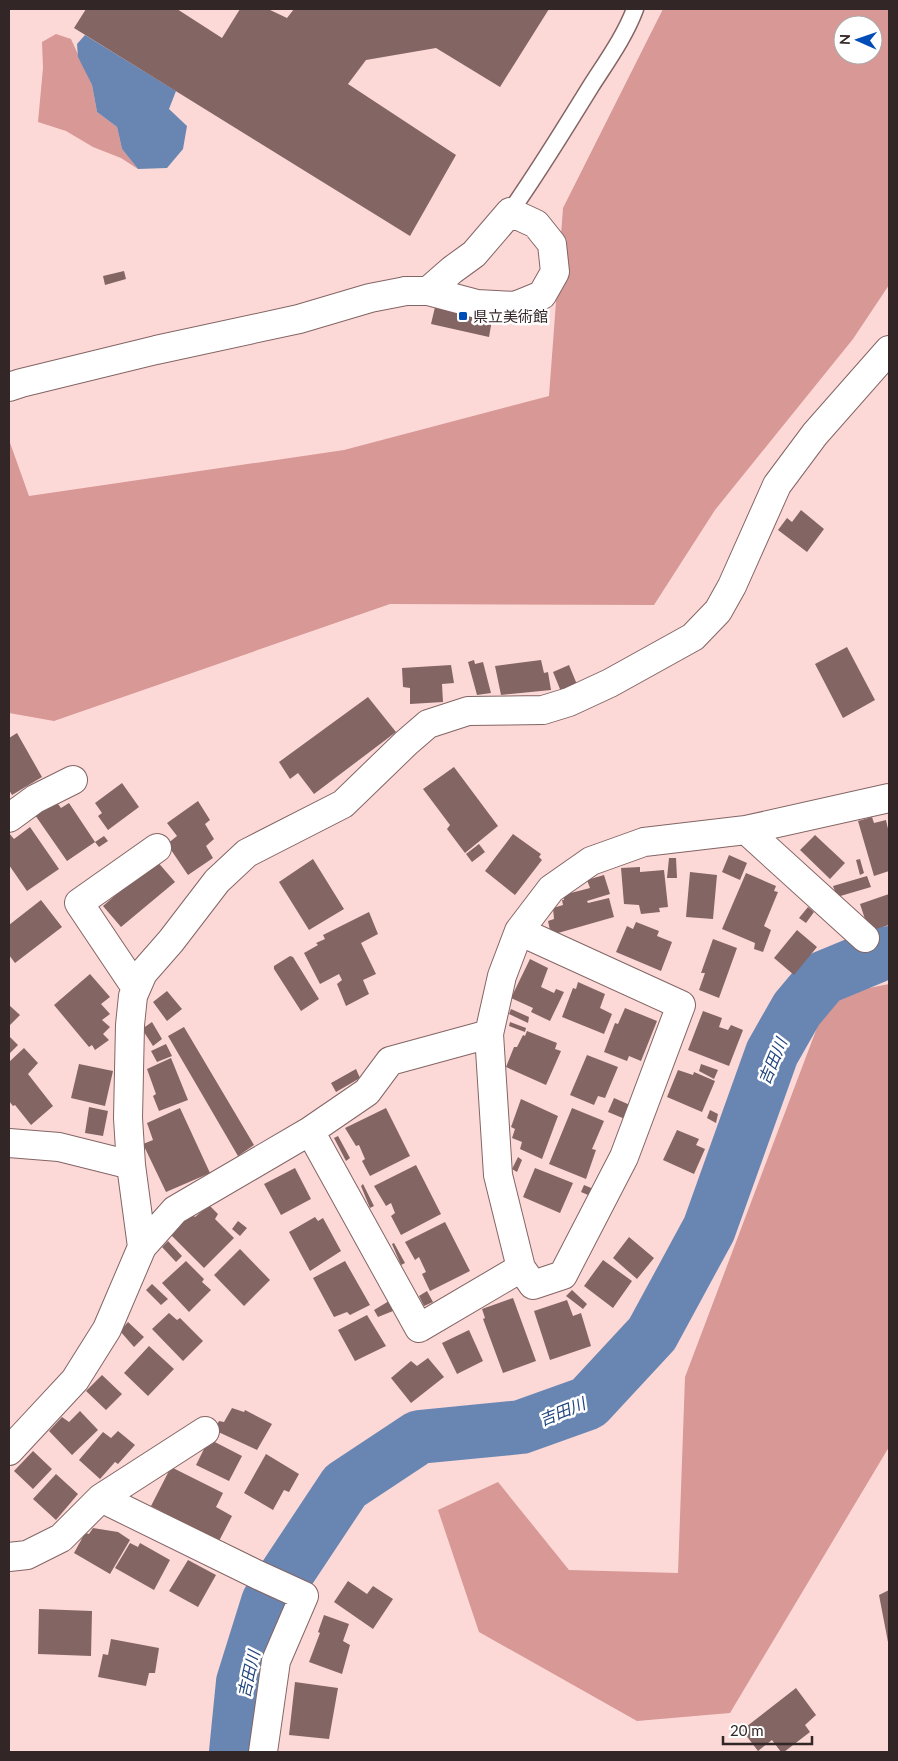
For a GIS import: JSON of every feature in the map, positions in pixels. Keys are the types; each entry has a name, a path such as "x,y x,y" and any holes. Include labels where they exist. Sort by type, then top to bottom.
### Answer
{"street":[{"path":"9,387 136,355 299,319 370,298 417,291 477,304 515,306 542,295 555,272 552,244 536,224 510,212 474,254 417,291"},
{"path":"142,1247 131,1165 128,1118 133,996 143,973 171,941 217,880 247,853 343,804 406,742 428,724 468,711 544,710 570,702 619,678 693,637 718,611 732,586 777,486 815,434 889,350"},
{"path":"9,818 35,799 73,780"},
{"path":"518,931 681,1005 624,1157 563,1276 533,1285 520,1268 498,1175 489,1034 502,976 518,931 551,888 590,861 644,842 746,830 889,798"},
{"path":"746,830 865,938"},
{"path":"136,988 79,903 157,848"},
{"path":"9,1451 75,1380 107,1329 142,1247 175,1210 310,1131 367,1092 390,1061 489,1034"},
{"path":"310,1131 419,1328 520,1268"},
{"path":"9,1143 60,1147 131,1165"},
{"path":"9,1557 28,1555 61,1538 102,1498 206,1431"},
{"path":"102,1498 304,1596 276,1661 263,1752"}],"lane":[{"path":"510,212 532,181 631,22 635,9"}],"shaded area":[{"path":"663,9 889,9 889,285 853,339 715,510 654,605 390,604 54,721 9,713 9,440 29,496 344,450 549,396 563,208"},
{"path":"56,34 71,39 92,85 97,112 117,127 122,149 138,169 121,158 93,147 66,131 38,122 43,68 42,42"},
{"path":"889,984 889,1447 730,1713 637,1721 479,1632 438,1510 498,1482 569,1570 678,1573 685,1377 829,996"}],"water":[{"path":"85,35 176,91 169,109 187,126 183,149 167,168 138,169 122,149 117,127 97,112 92,85 78,57 77,44"}],"building":[{"path":"86,9 177,9 222,38 240,9 268,9 287,18 294,9 549,9 500,87 436,48 366,60 348,84 456,155 410,236 74,28"},
{"path":"124,271 126,279 105,285 103,276"},
{"path":"435,307 492,320 489,337 431,324"},
{"path":"801,510 824,529 807,552 778,530 787,518 792,522"},
{"path":"847,647 875,700 843,718 815,664"},
{"path":"474,660 475,664 483,662 491,693 477,695 468,662"},
{"path":"541,660 544,673 548,672 551,690 501,695 495,666"},
{"path":"451,665 454,683 442,684 443,702 410,704 410,688 403,687 402,668"},
{"path":"569,665 578,687 562,694 553,672"},
{"path":"368,697 396,732 314,794 298,773 290,779 279,762"},
{"path":"17,733 42,777 12,795 9,790 9,738"},
{"path":"454,767 498,826 465,853 447,829 450,825 423,789"},
{"path":"122,783 139,807 108,830 98,816 102,813 95,803"},
{"path":"55,800 61,808 69,803 95,842 67,861 35,815"},
{"path":"198,801 210,820 205,824 214,839 206,846 213,858 188,875 167,844 177,836 167,823"},
{"path":"872,817 874,823 886,820 889,833 889,871 874,876 858,821"},
{"path":"30,827 59,869 27,891 9,865 9,833 14,839"},
{"path":"513,834 541,854 539,857 542,860 515,895 485,871"},
{"path":"815,835 845,863 830,879 800,850"},
{"path":"104,836 108,841 99,847 95,842"},
{"path":"479,844 485,852 472,862 466,854"},
{"path":"729,855 747,863 740,880 722,872"},
{"path":"669,858 676,858 677,878 667,878"},
{"path":"313,859 344,909 309,930 279,882"},
{"path":"860,859 864,873 860,875 856,860"},
{"path":"156,860 175,882 121,927 103,906"},
{"path":"640,867 640,872 664,870 668,907 659,908 660,912 641,914 639,905 624,904 621,868"},
{"path":"690,872 717,875 713,919 686,917"},
{"path":"746,873 776,886 774,891 778,892 764,926 771,930 763,952 754,949 755,943 722,929"},
{"path":"604,875 610,894 587,901 588,903 609,898 614,917 551,935 548,921 554,919 553,908 563,905 563,895 590,888 587,880"},
{"path":"867,876 871,887 837,897 833,886"},
{"path":"889,894 889,925 869,931 860,904"},
{"path":"41,900 62,927 15,963 9,955 9,925"},
{"path":"808,907 814,912 806,923 799,918"},
{"path":"369,912 378,934 361,943 376,974 363,980 369,994 346,1006 337,984 342,980 339,974 320,984 304,953 318,945 316,943 325,939 323,935"},
{"path":"636,922 659,931 657,936 672,942 661,971 616,952 627,926 633,929"},
{"path":"797,930 817,947 794,975 774,958"},
{"path":"713,939 737,948 719,998 699,990 705,973 701,973"},
{"path":"290,956 293,957 319,999 301,1011 274,969 274,966"},
{"path":"530,959 548,968 541,987 554,993 556,989 564,992 550,1021 531,1012 533,1008 511,998"},
{"path":"90,974 110,997 101,1004 110,1014 102,1020 110,1027 103,1034 109,1040 95,1050 92,1045 89,1047 54,1005"},
{"path":"578,982 605,994 600,1008 612,1014 604,1034 562,1017 573,988 576,989"},
{"path":"167,991 182,1009 167,1021 153,1002"},
{"path":"9,1005 20,1015 9,1026"},
{"path":"625,1008 657,1021 641,1061 629,1056 627,1061 604,1052 615,1023 618,1024"},
{"path":"511,1009 529,1017 528,1023 509,1014"},
{"path":"703,1011 722,1018 719,1027 728,1030 731,1025 743,1030 729,1066 688,1050"},
{"path":"152,1022 162,1039 153,1046 142,1029"},
{"path":"510,1022 526,1028 525,1032 509,1026"},
{"path":"184,1027 254,1145 238,1156 168,1036"},
{"path":"527,1031 557,1043 555,1049 561,1051 546,1085 506,1067 514,1047 517,1047"},
{"path":"9,1036 18,1045 9,1054"},
{"path":"166,1044 172,1056 157,1062 151,1051"},
{"path":"24,1048 38,1063 28,1074 53,1106 31,1125 15,1105 13,1106 9,1101 9,1062"},
{"path":"587,1055 618,1067 605,1098 598,1096 594,1105 570,1095"},
{"path":"171,1058 188,1100 159,1111 153,1096 156,1094 147,1069"},
{"path":"79,1064 113,1071 105,1106 71,1098"},
{"path":"701,1064 718,1070 714,1079 699,1071"},
{"path":"356,1069 360,1078 336,1092 331,1083"},
{"path":"678,1070 693,1075 694,1072 715,1081 702,1112 667,1097"},
{"path":"614,1098 630,1105 625,1119 608,1112"},
{"path":"521,1099 558,1116 542,1159 520,1149 522,1142 512,1138 515,1129 511,1127"},
{"path":"89,1107 108,1111 103,1136 85,1133"},
{"path":"180,1108 210,1173 166,1192 143,1144 153,1140 147,1123"},
{"path":"386,1108 410,1156 370,1176 362,1161 365,1159 359,1145 356,1146 345,1128"},
{"path":"572,1108 604,1121 592,1149 596,1150 586,1179 549,1164"},
{"path":"710,1110 718,1114 716,1123 707,1118"},
{"path":"677,1130 699,1139 696,1145 705,1149 694,1174 663,1160"},
{"path":"338,1136 350,1158 346,1161 334,1138"},
{"path":"518,1157 522,1160 517,1172 512,1169"},
{"path":"416,1165 441,1214 401,1235 391,1216 395,1213 391,1203 386,1206 374,1186"},
{"path":"295,1168 311,1199 281,1215 264,1184"},
{"path":"535,1168 573,1183 560,1213 523,1197"},
{"path":"363,1184 374,1206 370,1208 361,1186"},
{"path":"584,1185 596,1190 593,1197 581,1192"},
{"path":"209,1205 218,1214 215,1219 234,1238 204,1268 170,1234 192,1214 195,1217"},
{"path":"315,1217 318,1221 323,1218 341,1251 310,1271 289,1232"},
{"path":"238,1221 247,1228 240,1236 232,1229"},
{"path":"445,1222 470,1271 430,1291 422,1274 426,1272 419,1257 415,1260 405,1242"},
{"path":"629,1237 654,1258 637,1279 613,1258"},
{"path":"168,1241 182,1256 176,1262 162,1247"},
{"path":"394,1243 405,1263 401,1265 392,1244"},
{"path":"240,1249 270,1280 244,1306 214,1275"},
{"path":"603,1260 632,1281 613,1308 584,1286"},
{"path":"186,1261 204,1279 202,1282 211,1290 189,1312 162,1283"},
{"path":"345,1261 370,1305 350,1315 347,1312 334,1317 313,1278"},
{"path":"152,1284 168,1299 161,1305 146,1290"},
{"path":"572,1290 587,1304 583,1309 566,1296"},
{"path":"427,1291 433,1302 424,1306 419,1296"},
{"path":"513,1298 536,1361 503,1373 483,1319 485,1318 482,1309"},
{"path":"567,1300 573,1316 581,1313 591,1346 550,1360 534,1311"},
{"path":"389,1301 393,1311 378,1317 374,1310"},
{"path":"169,1313 177,1320 180,1318 203,1341 183,1361 152,1329"},
{"path":"367,1315 386,1346 355,1361 338,1330"},
{"path":"128,1322 144,1337 134,1347 120,1331"},
{"path":"469,1330 483,1361 457,1374 442,1343"},
{"path":"149,1346 174,1369 148,1396 124,1373"},
{"path":"428,1358 444,1377 411,1403 391,1378 411,1361 417,1366"},
{"path":"102,1375 122,1394 106,1410 86,1391"},
{"path":"232,1408 244,1412 245,1410 272,1424 257,1450 214,1430 219,1421 224,1422"},
{"path":"80,1411 98,1430 72,1455 49,1431 62,1417 69,1422"},
{"path":"118,1431 135,1445 118,1464 115,1462 100,1479 79,1460 103,1432 111,1438"},
{"path":"209,1439 242,1456 229,1481 196,1465"},
{"path":"33,1451 52,1469 33,1489 14,1471"},
{"path":"266,1454 299,1474 289,1492 284,1490 273,1510 244,1493"},
{"path":"171,1467 223,1493 216,1507 232,1516 219,1541 151,1506"},
{"path":"56,1474 78,1494 56,1520 33,1499"},
{"path":"93,1528 118,1532 130,1540 110,1574 74,1553 85,1533 89,1534"},
{"path":"130,1543 138,1547 140,1543 170,1560 154,1590 115,1568"},
{"path":"188,1560 216,1575 198,1607 169,1591"},
{"path":"348,1581 367,1594 373,1586 393,1599 373,1629 334,1602"},
{"path":"889,1590 889,1642 888,1642 879,1595"},
{"path":"39,1609 92,1611 91,1656 38,1654"},
{"path":"324,1615 349,1624 343,1641 350,1645 342,1674 309,1662 320,1633 318,1632"},
{"path":"111,1639 159,1648 155,1673 149,1673 146,1686 98,1677 103,1654 108,1655"},
{"path":"295,1682 338,1688 329,1739 289,1735"},
{"path":"796,1688 816,1715 805,1725 810,1732 784,1752 781,1752 772,1740 758,1751 742,1730"}],"waterway":[{"name":"吉田川","path":"236,1752 243,1682 268,1602 345,1486 419,1437 521,1427 588,1403 652,1334 709,1229 772,1053 797,1009 823,978 881,954 889,953"}],"place":[{"name":"県立美術館","path":"463,316"}]}
